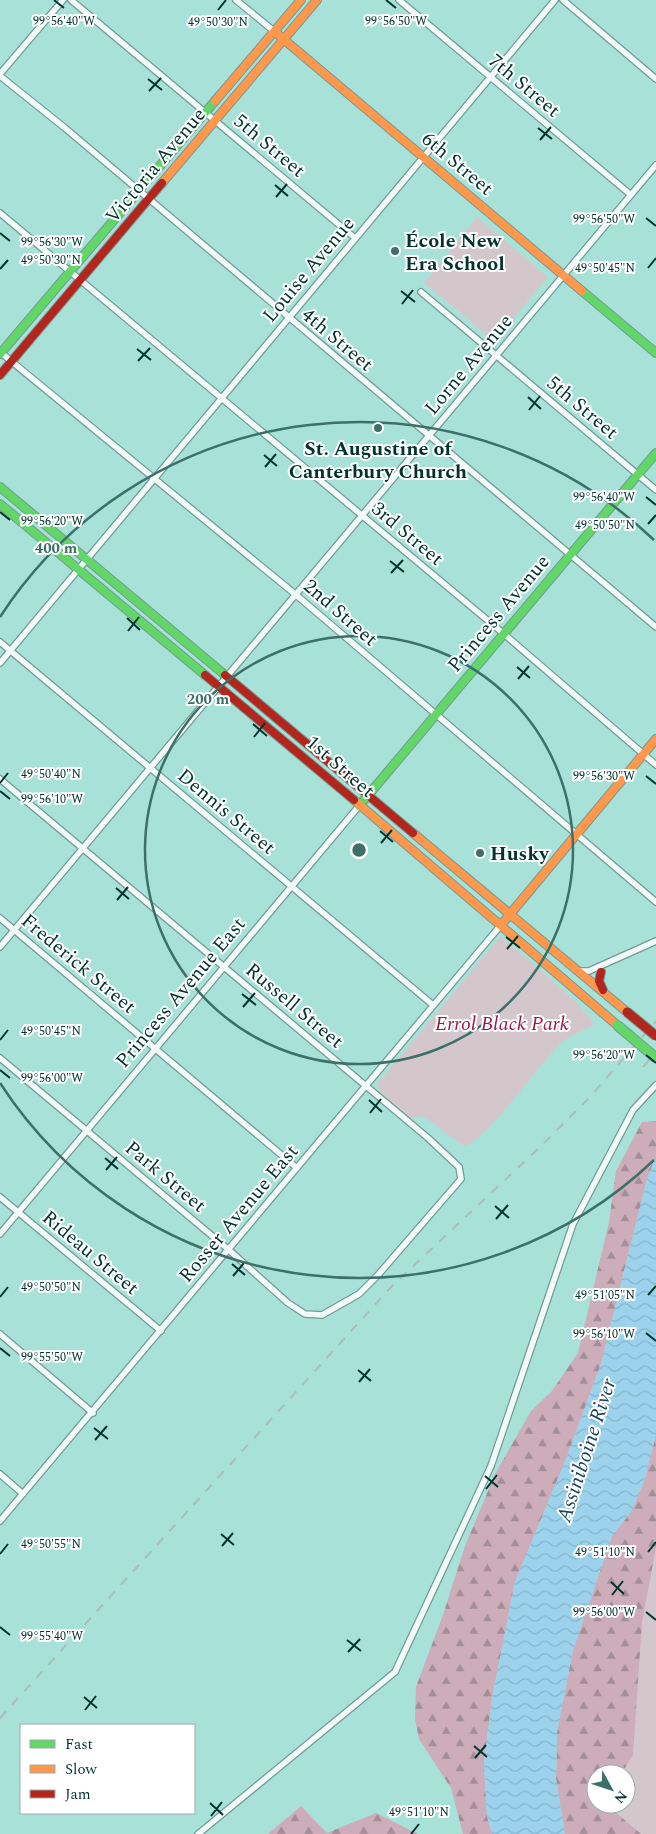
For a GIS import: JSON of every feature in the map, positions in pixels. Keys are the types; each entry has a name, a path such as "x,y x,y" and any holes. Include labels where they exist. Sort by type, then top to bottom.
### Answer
{"main road":[{"name":"Victoria Avenue","path":"0,353 71,273 301,0"},
{"name":"Victoria Avenue","path":"0,375 317,0"},
{"name":"6th Street","path":"275,32 656,354"},
{"name":"Princess Avenue","path":"368,796 656,453"},
{"name":"1st Street","path":"0,487 227,675 368,796 656,1036"},
{"name":"1st Street","path":"0,504 219,685 656,1058"},
{"path":"501,925 656,739"},
{"name":"Princess Avenue East","path":"360,806 368,796"},
{"path":"531,950 581,985 591,982"},
{"path":"601,972 600,986 608,996"}],"street":[{"path":"0,75 63,0"},
{"name":"5th Street","path":"71,0 355,238"},
{"name":"6th Street","path":"236,0 275,32"},
{"name":"7th Street","path":"399,0 631,195"},
{"name":"Louise Avenue","path":"0,663 85,559 555,0"},
{"path":"563,0 656,79"},
{"name":"4th Street","path":"0,75 656,627"},
{"name":"Lorne Avenue","path":"0,947 656,165"},
{"name":"3rd Street","path":"0,213 504,634 656,765"},
{"name":"5th Street","path":"421,292 656,490"},
{"name":"2nd Street","path":"0,353 155,477 295,594 656,902"},
{"name":"Dennis Street","path":"0,642 433,1005"},
{"name":"Russell Street","path":"0,779 456,1163 461,1170 462,1176 457,1186"},
{"name":"Princess Avenue East","path":"0,1234 360,806"},
{"name":"Frederick Street","path":"0,918 297,1168"},
{"name":"Rosser Avenue East","path":"0,1521 93,1413 501,925"},
{"path":"573,967 582,971 588,971 618,956 656,941"},
{"path":"591,982 618,956"},
{"name":"Park Street","path":"0,1058 229,1250 288,1303 305,1314 317,1316 328,1313 350,1301 365,1289 457,1186"},
{"path":"198,1834 396,1672 490,1466 572,1224 633,1110 656,1085"},
{"name":"Rideau Street","path":"0,1197 161,1331"},
{"path":"0,1334 93,1413"},
{"path":"0,1474 23,1494"}],"green space":[{"path":"477,217 548,277 494,341 424,283"},
{"name":"Errol Black Park","path":"501,936 573,999 594,1022 593,1025 562,1042 485,1132 473,1142 464,1146 426,1118 419,1116 410,1119 380,1092 377,1084"},
{"path":"656,1121 656,1156 647,1179 601,1364 566,1459 515,1582 492,1698 484,1763 487,1816 492,1834 463,1834 451,1788 419,1739 415,1719 416,1687 443,1615 465,1546 495,1474 531,1411 552,1391 578,1353 609,1222 616,1171 642,1122"},
{"path":"656,1434 656,1834 565,1834 612,1536 631,1512 645,1479"},
{"path":"656,1434 656,1547 642,1622 633,1755 627,1764 586,1764 586,1814 618,1814 641,1834 565,1834 556,1779 557,1732 573,1650 612,1536 631,1512 645,1479"},
{"path":"301,1806 327,1833 376,1813 418,1834 268,1834"}],"water":[{"name":"Assiniboine River","path":"656,1156 656,1434 645,1479 631,1512 612,1536 573,1650 557,1732 556,1779 565,1834 492,1834 487,1816 484,1763 492,1699 515,1582 566,1459 601,1364 647,1179"}],"railway":[{"path":"0,1718 392,1286 539,1148 589,1098 656,1021"},
{"path":"643,1067 656,1052"}],"traffic: fast":[{"path":"0,354 215,101"},
{"path":"582,291 656,353"},
{"path":"359,806 656,453"},
{"path":"0,487 225,675"},
{"path":"0,504 205,675"},
{"path":"617,1025 656,1058"}],"traffic: slow":[{"path":"215,101 301,0"},
{"path":"162,183 317,0"},
{"path":"275,32 582,291"},
{"path":"501,925 656,739"},
{"path":"354,800 617,1025"},
{"path":"413,833 627,1012"}],"traffic: jam":[{"path":"0,375 162,183"},
{"path":"205,675 354,800"},
{"path":"225,675 413,833"},
{"path":"601,972 599,981 603,990"},
{"path":"627,1012 656,1036"}],"place":[{"name":"École New Era School","path":"395,251"},
{"name":"St. Augustine of Canterbury Church","path":"378,428"},
{"name":"Husky","path":"480,853"}]}
